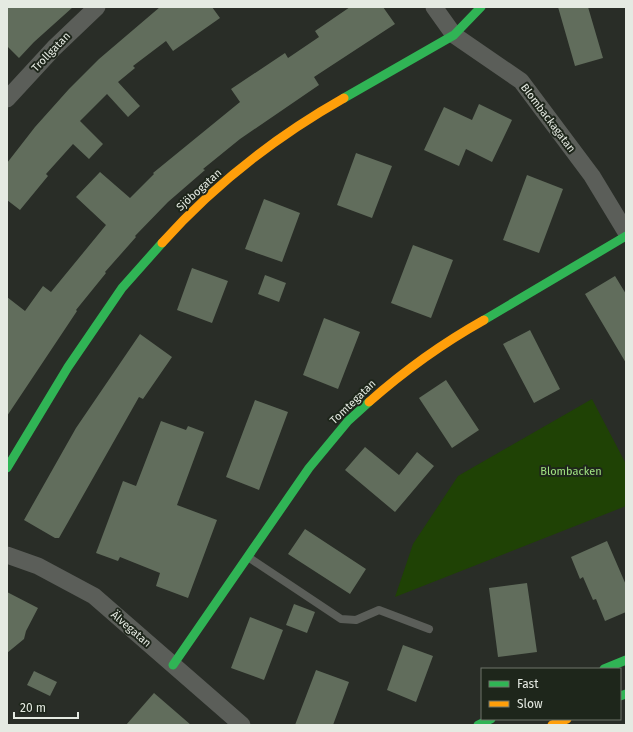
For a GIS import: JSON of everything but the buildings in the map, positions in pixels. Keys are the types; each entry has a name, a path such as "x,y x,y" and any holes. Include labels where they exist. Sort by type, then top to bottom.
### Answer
{"street":[{"name":"Trollgatan","path":"7,99 54,48 97,7"},
{"name":"Blombackagatan","path":"434,7 454,35 521,81 592,176 626,232"},
{"name":"Sjöbogatan","path":"7,468 68,366 122,288 180,223 249,161 315,114 454,35 481,7"},
{"name":"Tomtegatan","path":"173,665 309,468 348,421 390,383 459,334 626,236"},
{"name":"Älvegatan","path":"7,555 38,566 94,596 242,725"},
{"path":"606,668 626,660"},
{"path":"478,725 488,720"},
{"path":"552,725 564,720"}],"lane":[{"path":"248,557 341,619 356,620 379,610 429,630"}],"green space":[{"name":"Blombacken","path":"592,399 626,464 626,506 395,597 413,544 458,476"}],"traffic: fast":[{"path":"344,98 454,35 481,7"},
{"path":"484,320 626,236"},
{"path":"7,468 68,367 122,288 162,243"},
{"path":"173,665 309,468 348,421 369,402"},
{"path":"606,668 626,660"},
{"path":"621,696 626,694"},
{"path":"478,725 489,720"}],"traffic: slow":[{"path":"162,243 224,182 247,163 294,129 344,98"},
{"path":"369,402 424,358 484,320"},
{"path":"552,725 564,720"}]}
